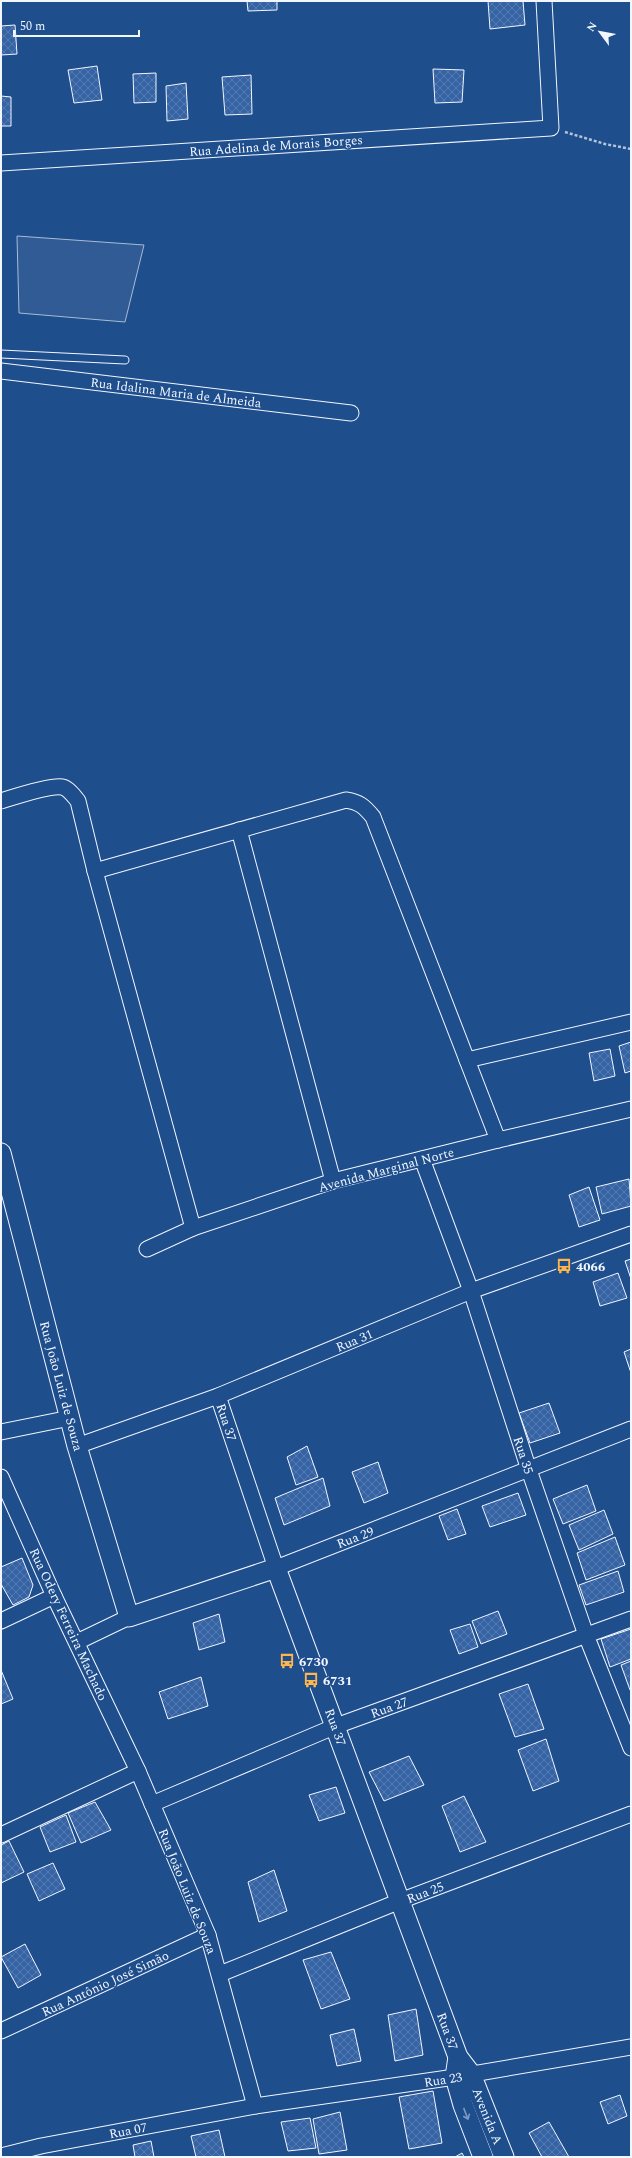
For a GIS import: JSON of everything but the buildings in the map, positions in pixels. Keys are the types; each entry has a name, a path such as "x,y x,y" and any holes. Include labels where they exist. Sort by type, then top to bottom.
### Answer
{"street":[{"path":"544,1 551,128"},
{"name":"Rua Adelina de Morais Borges","path":"1,163 551,128"},
{"name":"Rua Idalina Maria de Almeida","path":"1,371 351,413"},
{"path":"1,800 51,788 62,787 71,793 78,801 95,871 192,1228"},
{"path":"95,871 346,800 356,801 364,806 373,817 498,1140"},
{"path":"239,830 333,1181"},
{"path":"467,1060 631,1022"},
{"name":"Avenida Marginal Norte","path":"146,1249 192,1228 333,1181 498,1140 631,1110"},
{"name":"Rua João Luiz de Souza","path":"1,1153 77,1446 129,1617"},
{"name":"Rua 35","path":"422,1159 471,1291 529,1470 586,1635 631,1748"},
{"name":"Rua 31","path":"77,1446 218,1396 471,1291 631,1234"},
{"name":"Rua 37","path":"218,1396 276,1568 458,2056 463,2076"},
{"path":"1,1432 70,1418"},
{"name":"Rua 29","path":"77,1642 129,1617 276,1568 631,1429"},
{"name":"Rua Odery Ferreira Machado","path":"1,1477 54,1596 138,1771"},
{"path":"1,1621 54,1596"},
{"name":"Rua 27","path":"152,1804 336,1726 631,1619"},
{"path":"1,1835 138,1771"},
{"name":"Rua João Luiz de Souza","path":"138,1771 208,1935 220,1974 255,2106"},
{"name":"Rua 25","path":"220,1974 400,1901 631,1814"},
{"name":"Rua Antônio José Simão","path":"1,2031 208,1935"},
{"name":"Rua 23","path":"255,2106 463,2076 631,2047"},
{"name":"Avenida A","path":"463,2076 463,2105 482,2157"},
{"name":"Avenida A","path":"463,2076 504,2157"},
{"name":"Rua 07","path":"1,2156 44,2152 255,2106"}],"lane":[{"path":"1,354 125,360"}],"path":[{"path":"551,128 605,144 631,149"}],"shaded area":[{"path":"17,236 144,245 125,322 19,313"}],"place":[{"name":"4066","path":"564,1266"},
{"name":"6730","path":"287,1661"},
{"name":"6731","path":"311,1680"}]}
